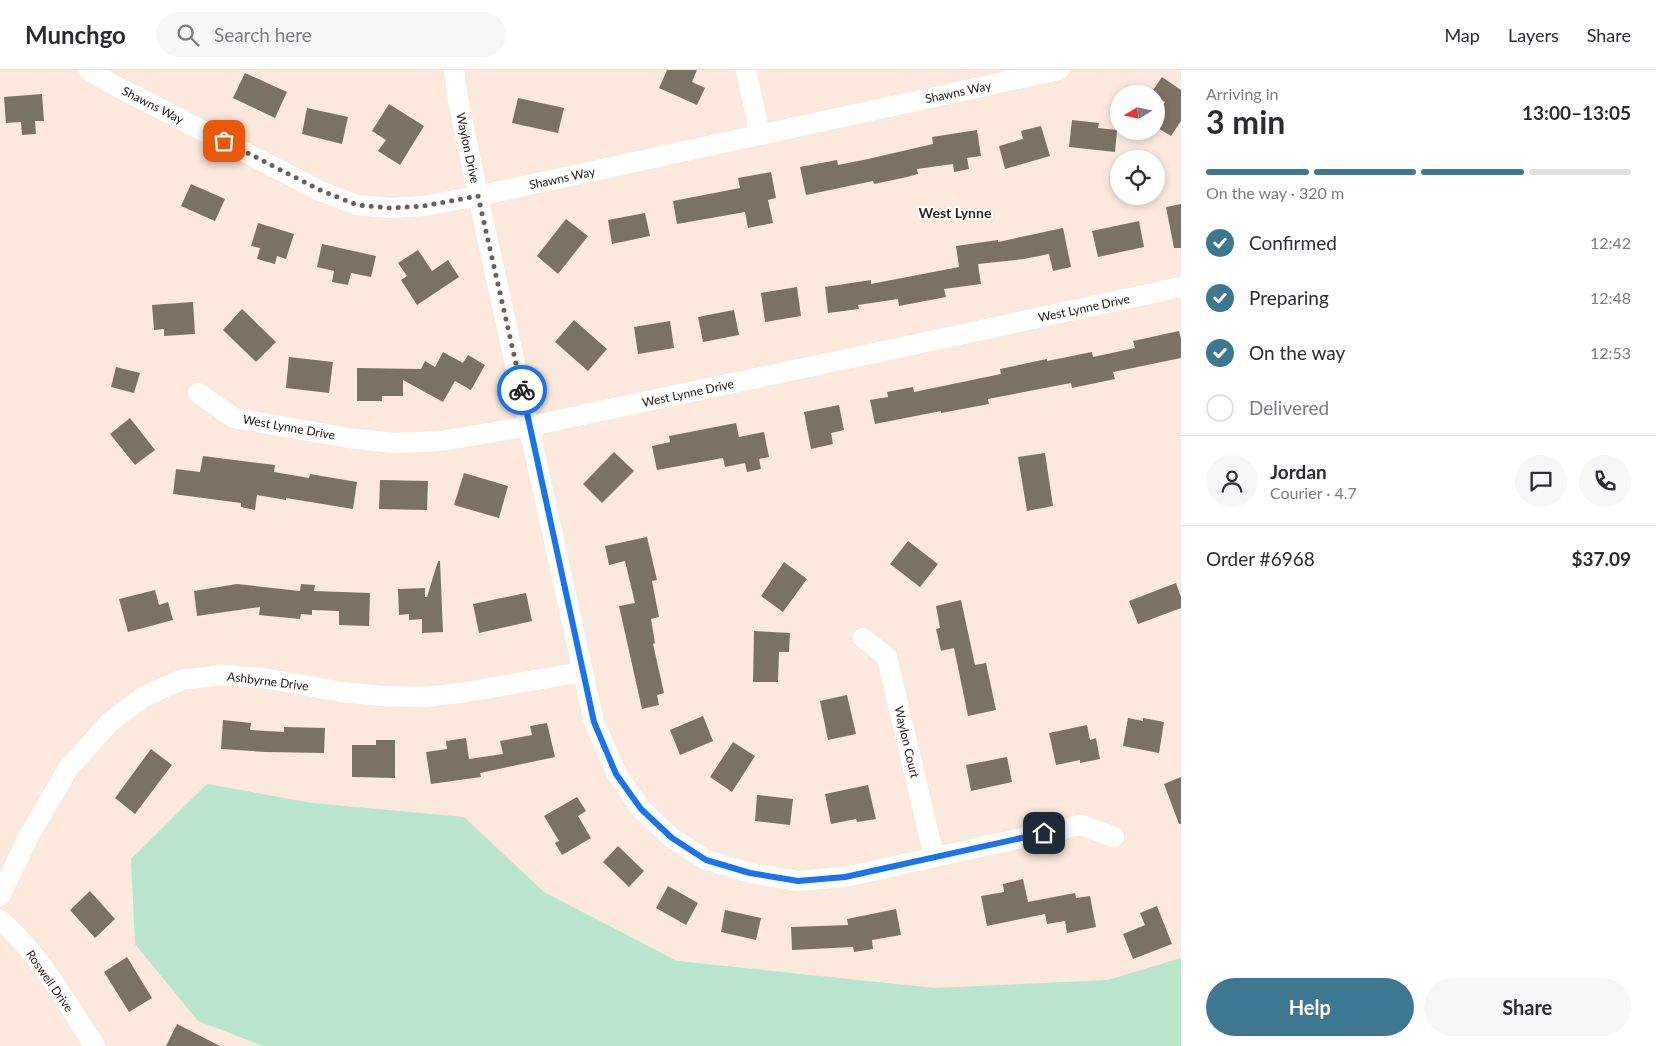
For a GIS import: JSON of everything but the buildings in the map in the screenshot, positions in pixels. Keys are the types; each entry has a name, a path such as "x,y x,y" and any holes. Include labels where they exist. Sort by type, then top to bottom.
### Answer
{"street":[{"name":"Shawns Way","path":"89,70 110,83 320,190 357,205 390,208 423,206 478,196 1059,70"},
{"name":"Waylon Drive","path":"454,70 478,196 594,722 616,774 641,809 672,838 706,860 750,873 798,881 845,877 1081,825 1114,837"},
{"path":"746,70 760,135"},
{"name":"West Lynne Drive","path":"198,393 234,418 349,438 394,443 441,441 530,426 1181,287"},
{"name":"Waylon Court","path":"863,638 887,657 934,857"},
{"name":"Ashbyrne Drive","path":"0,896 30,834 68,769 109,723 142,697 181,680 222,676 263,678 342,692 382,696 425,697 467,692 582,672"},
{"name":"Roswell Drive","path":"0,920 15,932 39,961 95,1046"}],"green space":[{"path":"207,784 312,803 464,817 544,892 677,961 935,988 1108,980 1181,958 1181,1046 263,1046 198,1021 135,944 131,859"}],"way so far":[{"path":"224,141 320,190 357,205 390,208 423,206 478,196 522,390"}],"district":[{"name":"West Lynne","path":"955,212"}],"route":[{"path":"522,390 594,722 616,774 641,809 672,838 706,860 750,873 798,881 845,877 1044,833"}]}
